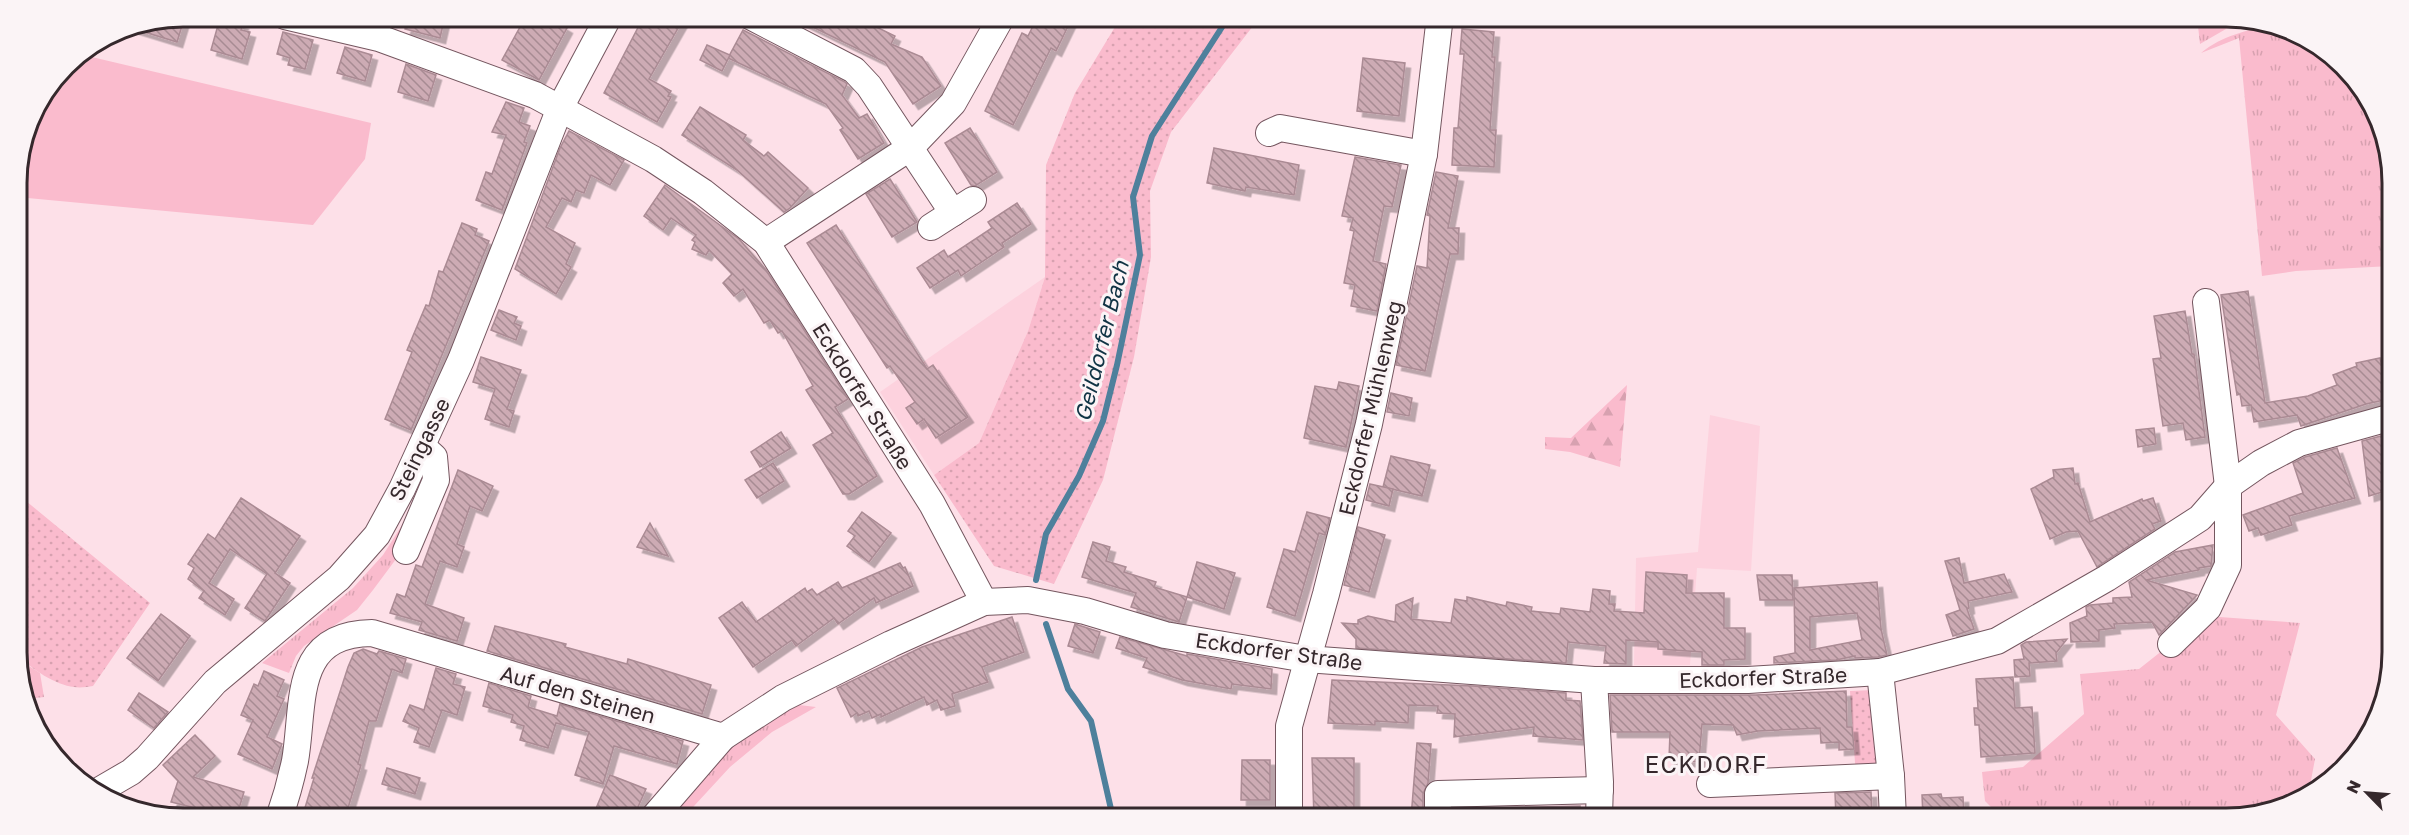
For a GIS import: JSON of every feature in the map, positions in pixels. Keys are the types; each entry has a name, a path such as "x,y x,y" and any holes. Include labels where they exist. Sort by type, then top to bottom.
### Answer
{"street":[{"name":"Eckdorfer Straße","path":"382,27 535,95 653,159 703,192 766,242 932,504 984,602 1028,600 1085,611 1166,634 1306,659 1594,680 1748,680 1880,672 1997,641 2107,578 2200,518 2228,486 2261,463 2299,444 2382,420"},
{"name":"Steingasse","path":"105,787 131,772 168,736 215,682 339,578 377,535 422,446 461,360 560,108 603,27"},
{"path":"771,27 854,70 869,86 911,147 963,207 931,226"},
{"path":"766,242 911,147 953,103 996,27"},
{"name":"Eckdorfer Mühlenweg","path":"1289,808 1288,726 1326,594 1369,424 1424,154 1439,27"},
{"path":"1269,133 1280,128 1424,154"},
{"path":"2171,644 2208,608 2228,566 2228,486 2206,302"},
{"path":"406,551 430,499 436,480 434,457 422,446"},
{"path":"662,808 723,737 783,698 891,644 984,602"},
{"name":"Auf den Steinen","path":"282,808 295,762 306,675 314,659 329,643 354,633 372,633 723,737"},
{"path":"1880,672 1893,808"},
{"path":"1594,680 1599,808"},
{"path":"1710,784 1891,776"},
{"path":"1438,808 1438,794 1600,790"}],"shaded area":[{"path":"1045,277 1028,331 979,443 934,475 880,392"},
{"path":"1710,415 1760,426 1751,571 1697,568 1690,665 1634,665 1636,558 1698,552"}],"green space":[{"path":"1115,27 1252,27 1171,132 1150,191 1151,257 1134,357 1103,480 1054,584 994,566 934,475 979,443 1028,331 1045,277 1046,165 1075,93"},
{"path":"2198,27 2229,27 2200,44"},
{"path":"2253,29 2276,35 2313,53 2350,88 2361,105 2377,143 2381,163 2382,266 2296,271 2262,276 2239,38 2201,53 2226,38"},
{"path":"91,57 371,123 365,159 313,225 27,198 27,173 32,143 43,114 59,88"},
{"path":"1627,385 1620,467 1570,452 1545,449 1545,437 1571,438"},
{"path":"27,502 150,603 93,686 67,686 52,680 27,662"},
{"path":"406,519 402,551 357,610 304,646 296,656 289,673 262,663 353,588 383,555"},
{"path":"2206,616 2300,623 2276,715 2315,759 2311,783 2276,800 2236,808 1992,808 1985,801 1982,772 2023,767 2084,714 2080,674 2139,669"},
{"path":"27,664 40,673 44,697 34,698"},
{"path":"1874,690 1880,775 1856,777 1850,691"},
{"path":"799,705 816,707 772,732 730,767 692,808 675,808 730,746 766,722"}],"building":[{"path":"182,27 177,42 145,32"},
{"path":"217,27 242,27 241,30 250,32 242,59 211,50"},
{"path":"405,27 442,27 440,38 405,29"},
{"path":"520,27 567,28 539,80 502,60"},
{"path":"638,27 679,27 649,79 671,91 668,96 671,97 657,122 604,93"},
{"path":"813,27 877,27 895,36 891,44 922,57 941,86 913,104 885,62"},
{"path":"1032,27 1068,27 1056,51 1051,48 1013,125 985,111 1022,33 1028,36"},
{"path":"1462,29 1494,32 1492,57 1495,57 1490,130 1496,130 1494,167 1452,165 1454,128 1458,128 1464,54 1460,54"},
{"path":"743,30 845,82 847,84 842,95 859,118 867,114 884,143 858,159 840,130 843,128 826,104 728,58"},
{"path":"283,32 313,40 305,69 288,65 290,58 277,54"},
{"path":"707,45 730,55 722,71 700,60"},
{"path":"345,47 372,55 365,81 337,73"},
{"path":"1363,58 1405,63 1399,116 1357,111"},
{"path":"406,64 436,75 428,101 398,92"},
{"path":"506,102 524,108 519,122 530,126 524,142 527,143 502,210 476,200 486,172 492,174 506,135 492,132"},
{"path":"700,107 746,135 743,140 764,156 768,152 808,188 790,208 784,212 737,170 682,135"},
{"path":"970,128 997,172 975,186 971,185 945,143"},
{"path":"569,131 624,160 610,185 591,175 584,193 576,190 571,202 562,198 546,227 575,243 566,264 571,267 556,294 515,269 560,148"},
{"path":"1214,148 1299,165 1294,195 1246,187 1245,191 1207,183"},
{"path":"1355,157 1401,165 1392,207 1384,206 1373,261 1386,264 1377,311 1351,306 1355,285 1344,283 1354,231 1350,230 1353,218 1342,216"},
{"path":"1436,172 1458,176 1448,228 1459,228 1458,254 1450,254 1425,371 1396,365 1417,266 1427,268 1430,216 1427,215"},
{"path":"890,179 917,222 892,237 866,194"},
{"path":"665,185 739,239 766,270 848,399 835,407 877,476 849,494 843,494 813,445 833,433 806,390 813,386 782,331 778,333 770,320 764,323 743,289 734,296 723,283 732,274 709,250 706,255 692,249 695,242 692,240 696,235 671,218 663,230 644,216"},
{"path":"1017,203 1031,224 1002,243 1004,247 961,276 958,270 930,288 917,268 944,250 948,257 992,228 988,222"},
{"path":"462,223 477,229 475,235 489,241 411,430 385,419 412,352 407,350 426,305 429,306 439,271 443,272"},
{"path":"836,225 927,369 933,365 968,417 936,438 924,419 917,424 906,408 915,402 890,366 887,368 807,243"},
{"path":"2248,291 2265,403 2308,396 2337,385 2333,375 2357,366 2356,363 2380,358 2382,401 2301,426 2297,415 2254,422 2251,405 2242,406 2240,394 2237,395 2221,295"},
{"path":"499,310 517,317 514,323 521,326 516,340 491,330"},
{"path":"2185,311 2192,354 2194,354 2205,437 2186,440 2183,423 2163,426 2153,359 2161,358 2154,316"},
{"path":"481,357 521,370 507,409 514,411 509,427 485,419 495,389 473,382"},
{"path":"1339,382 1359,386 1346,447 1304,438 1315,386 1337,390"},
{"path":"1391,393 1412,398 1409,416 1387,412"},
{"path":"2154,428 2156,444 2138,447 2136,430"},
{"path":"781,432 791,448 760,467 751,452"},
{"path":"2382,436 2382,492 2369,496 2362,441"},
{"path":"2337,448 2355,498 2289,516 2292,525 2261,535 2258,528 2249,531 2243,515 2303,493 2293,463 2305,457"},
{"path":"1391,456 1430,465 1422,496 1383,487"},
{"path":"773,463 784,481 757,498 745,480"},
{"path":"2073,468 2075,484 2078,483 2090,522 2142,499 2143,501 2153,498 2161,521 2152,524 2155,529 2097,567 2078,531 2066,532 2050,539 2031,489 2054,477 2053,470"},
{"path":"458,470 493,486 482,511 470,506 457,544 464,547 457,567 440,561 425,604 464,618 457,641 419,630 422,622 390,613 397,594 405,597 416,565 422,567"},
{"path":"1370,484 1393,489 1389,506 1366,500"},
{"path":"241,498 300,536 275,573 290,583 265,621 245,608 267,574 230,549 209,583 234,599 225,615 199,598 204,591 188,579 194,568 188,564 208,534 215,539"},
{"path":"862,512 891,533 869,562 847,546 855,536 848,531"},
{"path":"1307,512 1330,518 1325,535 1319,533 1295,616 1267,607 1284,549 1295,552"},
{"path":"650,523 668,556 637,547"},
{"path":"1358,527 1385,535 1369,592 1344,585"},
{"path":"1093,542 1110,547 1106,561 1126,567 1124,572 1156,582 1154,587 1187,597 1179,622 1131,607 1136,593 1082,577"},
{"path":"2213,545 2211,566 2146,580 2197,595 2159,635 2152,622 2114,624 2115,628 2099,630 2099,641 2071,642 2070,623 2087,616 2086,607 2113,603 2113,598 2132,597 2129,582 2175,552"},
{"path":"1959,558 1964,583 2004,574 2012,592 1968,601 1969,608 1967,609 1974,629 1953,636 1946,615 1960,610 1945,561"},
{"path":"1197,562 1235,573 1224,609 1187,597"},
{"path":"900,563 903,568 905,567 913,586 876,603 874,598 838,624 834,618 796,646 792,640 753,667 719,618 742,602 756,622 805,588 807,592 812,589 817,595 838,582 842,588"},
{"path":"1646,572 1687,575 1686,593 1724,593 1724,628 1745,628 1745,659 1724,660 1724,665 1702,665 1702,652 1658,649 1658,642 1626,640 1626,664 1604,663 1606,646 1568,642 1566,663 1356,648 1356,639 1342,623 1358,624 1358,620 1368,616 1395,622 1396,605 1413,598 1411,619 1451,623 1455,599 1467,601 1467,597 1506,606 1507,602 1532,607 1531,611 1560,614 1561,608 1590,612 1593,589 1610,591 1609,604 1615,604 1614,611 1644,613"},
{"path":"1757,575 1792,575 1793,600 1760,600"},
{"path":"1877,582 1881,629 1887,655 1774,663 1774,657 1795,653 1794,588","holes":["1857,613 1862,640 1810,650 1810,617"]},
{"path":"161,614 190,636 158,681 127,658"},
{"path":"1012,617 1024,652 982,667 988,682 952,694 955,706 941,710 937,700 927,705 924,697 881,717 881,714 872,718 869,711 858,716 857,713 851,717 837,688 922,647"},
{"path":"1075,624 1100,632 1093,653 1068,646"},
{"path":"495,626 566,644 565,647 627,664 628,659 711,685 702,714 487,651"},
{"path":"1120,637 1187,656 1187,654 1272,669 1271,689 1232,684 1231,689 1182,680 1143,667 1147,658 1116,648"},
{"path":"2067,639 2056,653 2057,661 2029,663 2030,676 2015,677 2014,660 2024,659 2021,645 2026,642"},
{"path":"363,649 406,659 402,673 392,669 376,721 369,721 358,764 361,765 348,808 305,808 314,778 312,778 354,653"},
{"path":"436,668 456,674 453,684 465,687 457,715 442,710 429,747 414,742 419,728 403,721 410,705 424,710"},
{"path":"264,671 284,680 277,696 284,699 267,737 282,744 272,769 238,754 253,720 241,715 254,684 258,686"},
{"path":"2013,677 2015,708 2032,707 2035,753 1981,757 1979,725 1975,725 1974,708 1978,708 1976,679"},
{"path":"1332,680 1473,686 1566,693 1566,700 1580,701 1583,740 1533,736 1534,727 1454,737 1455,714 1437,713 1438,706 1409,705 1408,723 1375,721 1375,725 1328,723"},
{"path":"489,683 531,696 528,707 557,716 560,704 683,741 677,764 614,746 603,784 575,775 589,732 556,723 548,748 520,740 524,726 511,722 513,715 483,706"},
{"path":"1846,691 1847,727 1852,727 1854,749 1839,750 1839,742 1821,743 1820,728 1758,731 1737,735 1733,725 1702,724 1699,762 1669,759 1670,732 1612,732 1610,695 1755,695"},
{"path":"139,693 168,712 154,728 128,710"},
{"path":"195,735 215,756 193,777 244,792 239,808 195,808 171,802 178,781 163,765"},
{"path":"1417,743 1431,744 1428,783 1423,794 1423,808 1412,808"},
{"path":"1312,758 1354,758 1354,808 1314,808"},
{"path":"1242,760 1270,760 1270,800 1241,800"},
{"path":"387,768 420,778 415,794 382,784"},
{"path":"610,775 646,789 637,808 596,808"},
{"path":"1871,792 1872,808 1836,808 1835,793"},
{"path":"1941,794 1942,798 1963,797 1964,808 1923,808 1922,795"},
{"path":"1580,806 1580,808 1495,808"}],"waterway":[{"name":"Geildorfer Bach","path":"1036,580 1046,534 1079,476 1103,421 1140,255 1133,197 1152,136 1222,27"},
{"path":"1046,624 1068,689 1091,721 1111,808"}],"district":[{"name":"ECKDORF","path":"1706,763"}]}
